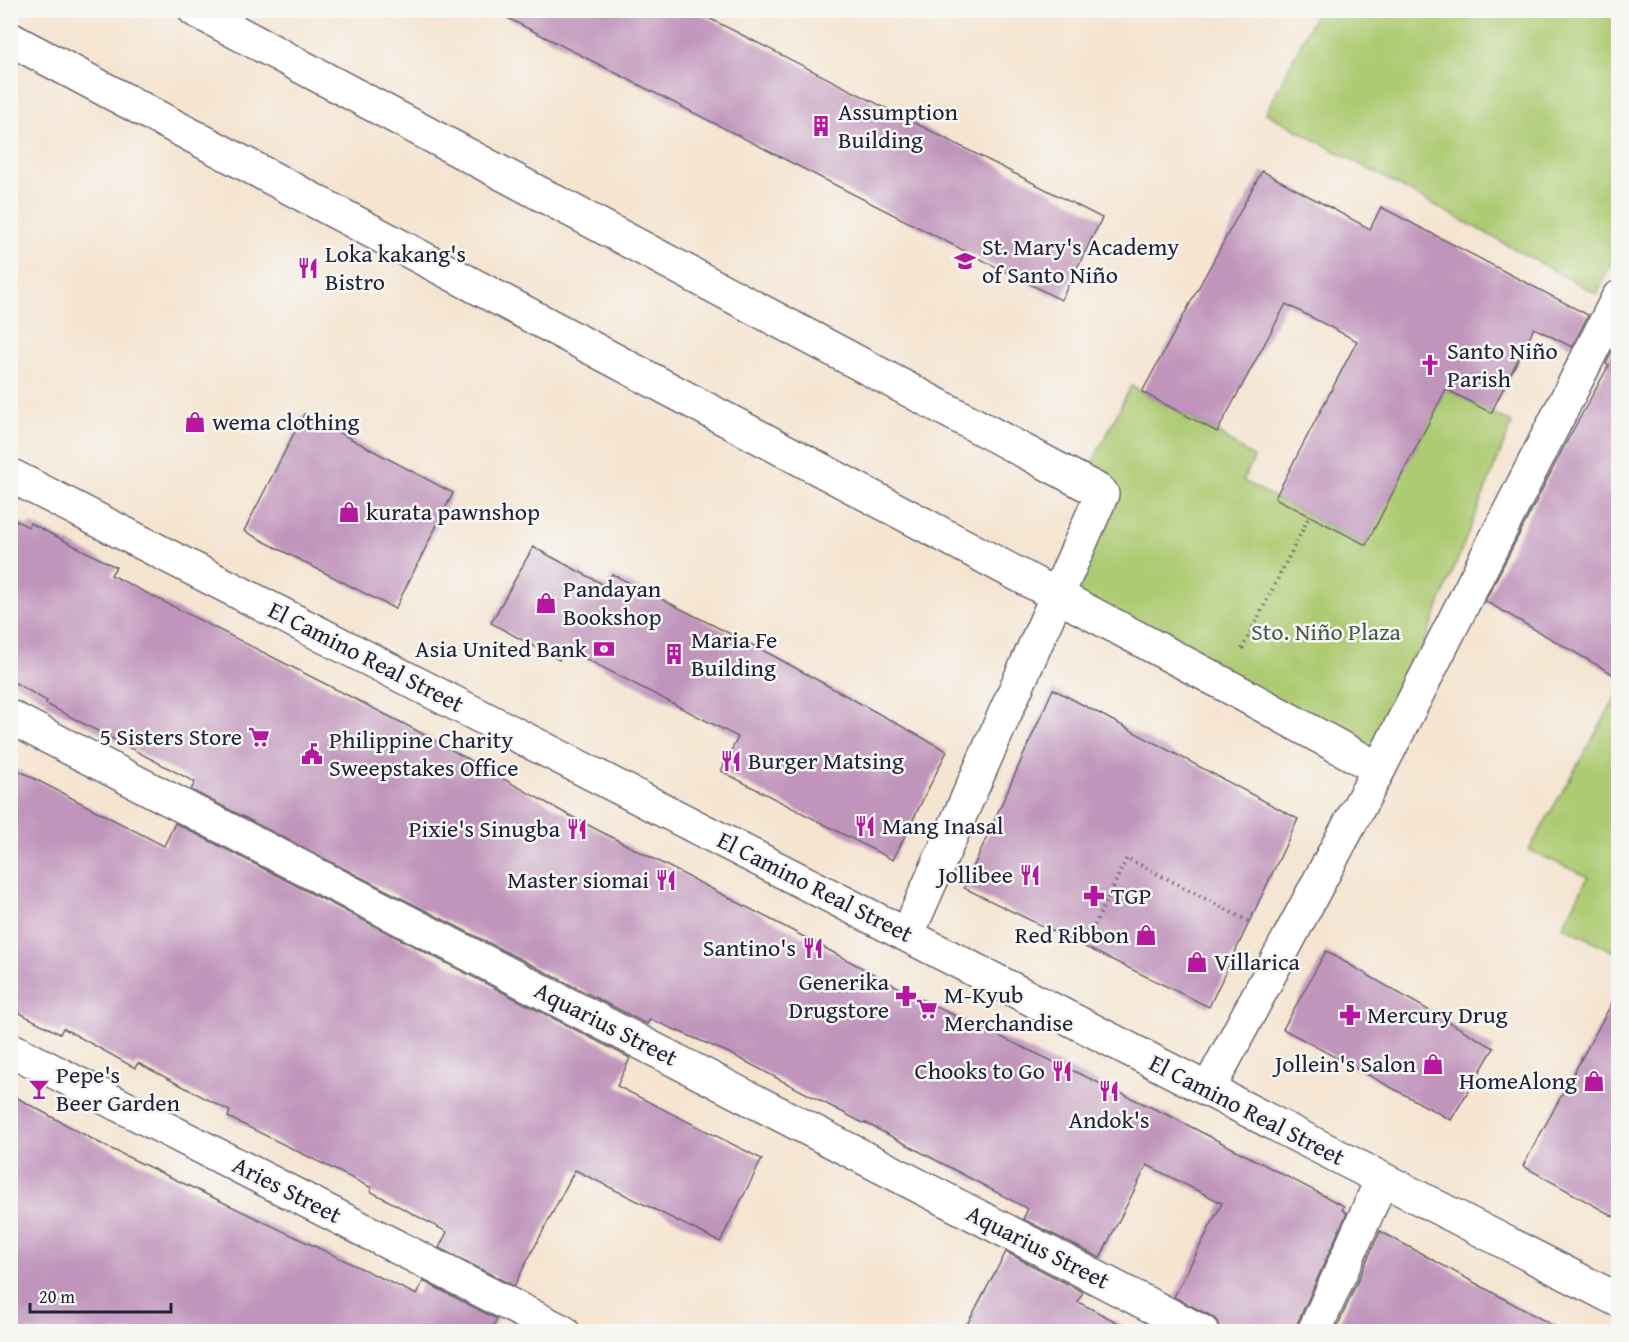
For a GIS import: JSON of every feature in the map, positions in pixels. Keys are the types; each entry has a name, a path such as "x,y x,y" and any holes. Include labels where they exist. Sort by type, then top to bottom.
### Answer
{"street":[{"path":"195,10 1102,494 907,935"},
{"path":"10,39 1224,684 1379,769"},
{"path":"1208,1090 1379,769 1618,298"},
{"name":"El Camino Real Street","path":"10,475 1618,1300"},
{"name":"Aquarius Street","path":"10,717 1202,1332"},
{"name":"Aries Street","path":"10,1049 563,1332"},
{"path":"1314,1332 1382,1179"}],"path":[{"path":"1224,684 1310,515"},
{"path":"1084,947 1127,858 1287,942"}],"green space":[{"path":"1317,11 1618,11 1618,247 1597,294 1266,113"},
{"name":"Sto. Niño Plaza","path":"1131,386 1217,432 1254,458 1243,481 1365,545 1446,389 1512,423 1375,766 1059,597 1110,493 1084,480"},
{"path":"1618,694 1618,954 1563,926 1588,877 1529,850"}],"building":[{"name":"Assumption Building","path":"492,10 693,10 1102,218 1061,300"},
{"name":"Santo Niño Parish","path":"1262,171 1370,229 1381,207 1588,315 1572,347 1534,328 1491,413 1446,389 1366,545 1275,498 1357,341 1286,304 1217,432 1142,392"},
{"path":"1618,338 1618,677 1485,601 1609,365 1606,364"},
{"name":"kurata pawnshop","path":"304,414 453,493 395,609 244,531"},
{"path":"10,517 28,527 30,523 116,567 111,575 412,728 563,812 926,1002 1172,1117 1344,1206 1342,1210 1347,1213 1297,1324 1296,1332 1221,1332 1218,1322 1211,1316 1174,1297 1222,1203 1147,1165 1100,1258 1023,1219 1028,1209 864,1122 729,1053 650,1019 647,1024 191,790 195,782 46,704 47,701 10,680"},
{"path":"533,547 606,586 612,574 770,654 947,751 893,860 721,771 738,737 565,648 559,660 491,623"},
{"path":"1053,689 1298,819 1209,1007 964,888"},
{"path":"10,766 164,846 175,823 630,1058 617,1086 762,1159 720,1242 575,1170 514,1286 439,1248 447,1232 370,1191 372,1188 228,1117 230,1111 138,1063 135,1068 63,1028 60,1034 10,1008"},
{"path":"1326,951 1494,1048 1451,1120 1283,1029"},
{"name":"HomeAlong","path":"1618,992 1618,1219 1523,1166"},
{"path":"10,1094 105,1146 417,1295 423,1281 497,1319 491,1330 494,1332 10,1332"},
{"path":"1380,1231 1477,1284 1565,1332 1335,1332"},
{"path":"1006,1252 1083,1292 1078,1302 1136,1332 963,1332"}],"place":[{"name":"Assumption Building","path":"821,126"},
{"name":"St. Mary's Academy of Santo Niño","path":"965,261"},
{"name":"Loka kakang's Bistro","path":"308,268"},
{"name":"Santo Niño Parish","path":"1430,365"},
{"name":"wema clothing","path":"195,422"},
{"name":"kurata pawnshop","path":"349,512"},
{"name":"Pandayan Bookshop","path":"546,603"},
{"name":"Asia United Bank","path":"604,649"},
{"name":"Maria Fe Building","path":"674,654"},
{"name":"5 Sisters Store","path":"259,737"},
{"name":"Philippine Charity Sweepstakes Office","path":"312,754"},
{"name":"Burger Matsing","path":"731,761"},
{"name":"Mang Inasal","path":"865,826"},
{"name":"Pixie's Sinugba","path":"577,829"},
{"name":"Jollibee","path":"1030,875"},
{"name":"Master siomai","path":"666,880"},
{"name":"TGP","path":"1094,896"},
{"name":"Red Ribbon","path":"1146,935"},
{"name":"Santino's","path":"813,948"},
{"name":"Villarica","path":"1197,962"},
{"name":"Generika Drugstore","path":"906,996"},
{"name":"M-Kyub Merchandise","path":"927,1009"},
{"name":"Mercury Drug","path":"1350,1015"},
{"name":"Jollein's Salon","path":"1433,1064"},
{"name":"Chooks to Go","path":"1062,1071"},
{"name":"HomeAlong","path":"1594,1081"},
{"name":"Pepe's Beer Garden","path":"39,1089"},
{"name":"Andok's","path":"1109,1091"}]}
